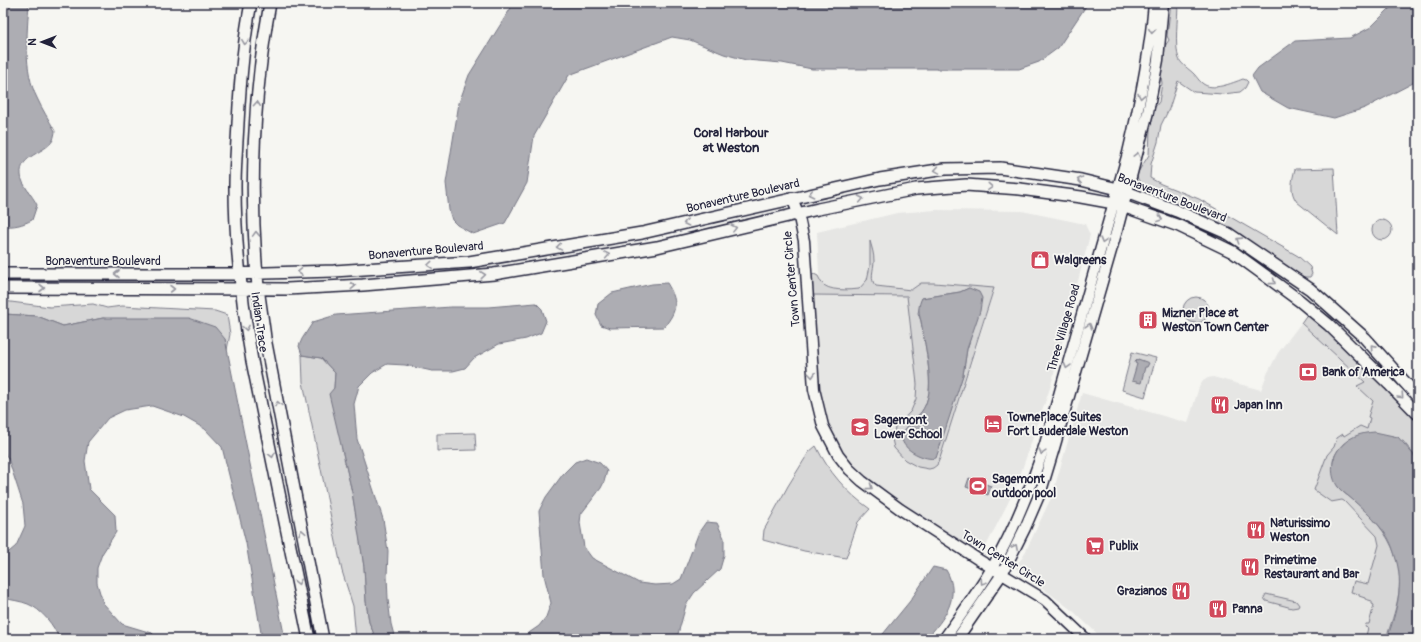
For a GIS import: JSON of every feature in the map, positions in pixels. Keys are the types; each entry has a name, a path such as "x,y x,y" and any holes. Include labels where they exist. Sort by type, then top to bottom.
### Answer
{"main road":[{"name":"Indian Trace","path":"251,3 240,79 235,186 241,289 244,317 252,362 310,639"},
{"name":"Indian Trace","path":"270,3 258,88 254,148 258,289 265,338 323,639"},
{"name":"Bonaventure Boulevard","path":"3,274 257,273 364,270 469,262 642,233 880,179 945,169 1000,168 1082,180 1122,191 1177,211 1229,234 1310,289 1365,338 1418,397"},
{"name":"Bonaventure Boulevard","path":"3,288 258,289 363,285 494,274 657,247 798,213 916,189 966,185 1020,189 1082,197 1118,205 1178,226 1233,252 1300,301 1329,325 1418,414"}],"street":[{"name":"Three Village Road","path":"1122,191 1148,58 1154,3"},
{"name":"Three Village Road","path":"944,639 992,568 1021,511 1032,483 1122,191 1148,112 1159,46 1163,3"},
{"path":"1148,58 1159,46"},
{"name":"Town Center Circle","path":"792,198 798,213 804,241 814,389 823,426 838,455 858,477 900,509 1045,600 1086,639"},
{"name":"Three Village Road","path":"957,639 1002,574 1025,528 1041,491 1063,419 1118,205"}],"shaded area":[{"path":"3,3 29,3 27,52 30,76 37,98 55,131 53,140 50,144 28,159 22,168 21,175 23,182 37,205 32,220 11,226 3,226"},
{"path":"514,3 1088,3 1058,48 1039,62 1019,69 812,69 782,63 746,60 724,54 690,40 672,37 569,75 534,136 527,183 505,223 473,234 457,225 452,220 449,210 446,183 459,103 469,75"},
{"path":"1171,3 1178,3 1177,47 1180,61 1206,86 1222,86 1243,79 1248,82 1245,88 1240,92 1223,94 1194,92 1178,81 1169,109 1161,125 1158,142 1151,164 1150,178 1199,199 1298,256 1310,267 1312,274 1310,277 1298,275 1149,197 1143,189 1137,177 1138,172 1149,155 1150,129 1148,124 1151,112 1159,102 1162,83 1160,71 1161,52 1169,40 1167,36"},
{"path":"1395,3 1418,3 1418,78 1413,83 1365,108 1334,118 1288,108 1260,92 1252,76 1258,68 1295,41 1350,38 1371,27"},
{"path":"1334,168 1338,235 1297,202 1294,198 1292,190 1295,169"},
{"path":"936,210 1022,211 1085,224 1090,235 1051,385 1016,487 979,560 862,481 823,426 808,295 907,296 917,384 916,399 911,411 895,428 929,469 937,465 971,364 994,289 934,283 921,283 911,290 876,286 873,284 872,279 874,261 871,243 870,266 867,280 859,289 844,291 827,287 821,283 819,274 817,232 897,213"},
{"path":"1382,220 1389,223 1392,230 1389,237 1382,240 1375,237 1372,230 1375,223"},
{"path":"870,241 874,258 872,278 876,286 911,290 921,283 934,283 994,288 940,458 937,465 933,468 929,469 918,467 905,460 894,448 892,439 895,428 911,411 916,399 917,384 907,296 811,295 811,276 814,274 818,276 824,285 833,289 859,289 867,280 870,266","holes":["969,288 972,332 967,349 963,375 956,394 904,444 904,434 908,426 923,410 929,393 928,361 921,321 918,313 922,298 960,292"]},
{"path":"667,283 675,300 675,305 669,321 664,327 610,328 601,325 596,315 598,304 612,293 652,284"},
{"path":"969,288 979,292 982,298 980,311 967,349 963,375 936,458 926,458 915,454 906,447 902,438 907,427 923,410 929,393 929,373 919,306 922,298 960,292"},
{"path":"1196,297 1205,301 1209,310 1205,319 1196,323 1187,319 1183,310 1187,301"},
{"path":"3,301 50,307 93,304 107,308 122,306 215,311 227,315 230,334 227,350 225,339 103,318 63,326 37,316 4,314"},
{"path":"536,303 542,309 546,321 541,333 526,339 499,344 474,358 465,368 453,371 432,371 405,365 387,364 372,373 359,386 354,404 357,439 383,519 388,551 388,599 391,624 395,639 376,639 369,622 364,567 352,492 329,394 334,388 335,373 321,358 302,355 299,346 302,339 313,322 336,315"},
{"path":"1310,310 1418,414 1418,460 1403,441 1344,443 1335,454 1333,462 1339,488 1378,525 1388,539 1395,555 1400,577 1398,598 1386,639 1365,639 1368,628 1365,627 1366,624 1369,624 1374,605 1372,604 1372,601 1359,596 1359,594 1351,592 1354,581 1368,584 1379,545 1377,536 1344,501 1331,502 1314,490 1327,455 1334,447 1337,438 1343,434 1344,436 1360,426 1367,429 1370,418 1368,417 1373,401 1357,386 1365,382 1301,323"},
{"path":"4,314 37,316 63,326 103,318 189,318 215,327 225,339 285,639 262,639 246,543 222,447 205,429 184,417 152,406 125,410 108,418 88,442 85,461 89,489 115,515 116,532 102,554 97,568 97,583 103,603 122,624 152,633 158,639 59,639 51,624 33,606 3,598 3,557 16,546 25,526 23,504 8,458 3,451"},
{"path":"1301,323 1365,382 1397,421 1344,443 1336,454 1343,492 1378,525 1386,536 1400,593 1387,639 1103,639 1073,611 1014,567 1023,557 1052,496 1082,393 1188,423 1199,387 1203,381 1208,378 1213,377 1261,390 1267,374 1278,353"},
{"path":"1132,352 1156,358 1145,397 1122,390"},
{"path":"302,355 321,358 335,373 334,388 342,449 352,492 359,533 369,622 376,639 356,639 353,606 342,571 303,382"},
{"path":"1138,359 1149,363 1147,367 1145,367 1141,383 1132,381 1137,364 1135,363"},
{"path":"1375,432 1398,437 1418,460 1418,639 1387,639 1396,609 1399,588 1398,567 1391,543 1377,524 1335,483 1332,468 1338,450 1354,436"},
{"path":"475,433 476,450 437,451 437,434"},
{"path":"816,446 832,473 846,489 870,509 858,522 846,558 804,551 763,540 764,530 788,486 809,452"},
{"path":"586,458 600,463 607,471 601,488 581,514 580,523 584,547 592,558 639,583 655,585 673,584 681,579 699,532 706,522 717,523 724,538 724,555 720,569 694,593 686,605 678,634 662,639 520,639 539,626 546,617 551,603 544,575 539,511 546,497 563,474 575,462"},
{"name":"Sagemont outdoor pool","path":"969,478 991,486 988,495 966,487"},
{"path":"933,567 946,570 952,589 949,607 939,624 926,639 879,639 910,601"},
{"path":"1266,594 1296,601 1299,605 1298,607 1292,608 1266,601 1264,598"}],"place":[{"name":"Walgreens","path":"1040,260"},
{"name":"Mizner Place at Weston Town Center","path":"1148,320"},
{"name":"Bank of America","path":"1308,372"},
{"name":"Japan Inn","path":"1220,405"},
{"name":"TownePlace Suites Fort Lauderdale Weston","path":"993,424"},
{"name":"Sagemont Lower School","path":"860,427"},
{"name":"Sagemont outdoor pool","path":"978,486"},
{"name":"Naturissimo Weston","path":"1256,530"},
{"name":"Publix","path":"1095,546"},
{"name":"Primetime Restaurant and Bar","path":"1250,567"},
{"name":"Grazianos","path":"1181,591"},
{"name":"Panna","path":"1218,609"}],"district":[{"name":"Coral Harbour at Weston","path":"731,140"}]}
